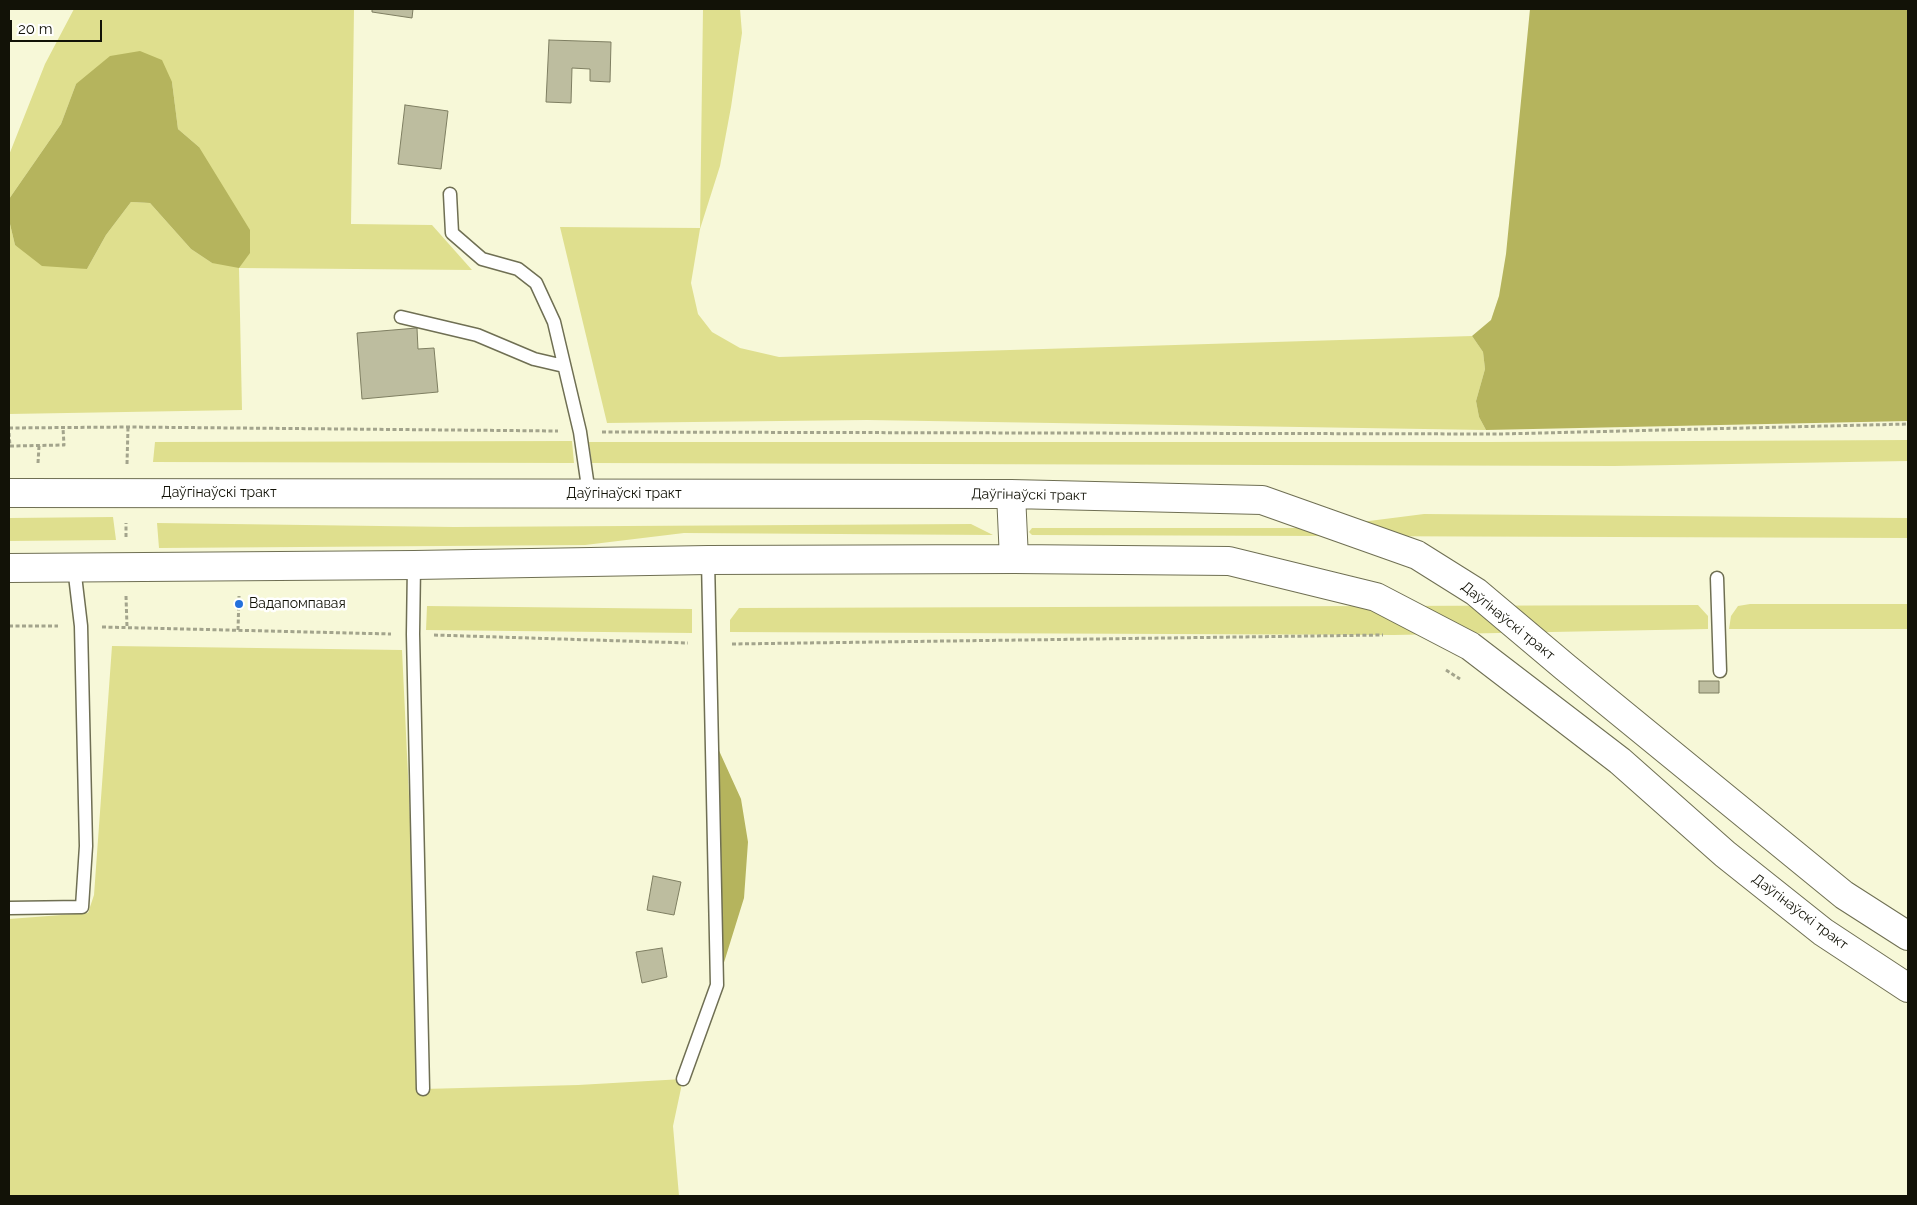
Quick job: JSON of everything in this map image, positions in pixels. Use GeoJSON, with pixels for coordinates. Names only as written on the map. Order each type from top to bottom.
{"type":"FeatureCollection","features":[{"type":"Feature","properties":{"kind":"main road","name":"Даўгінаўскі тракт"},"geometry":{"type":"LineString","coordinates":[[9,493],[1010,494],[1262,500],[1417,554],[1476,592],[1844,895],[1908,936]]}},
{"type":"Feature","properties":{"kind":"main road"},"geometry":{"type":"LineString","coordinates":[[1010,494],[1014,559]]}},
{"type":"Feature","properties":{"kind":"main road","name":"Даўгінаўскі тракт"},"geometry":{"type":"LineString","coordinates":[[9,568],[240,568],[708,560],[1014,559],[1229,561],[1376,597],[1470,646],[1620,761],[1725,854],[1823,932],[1908,988]]}},
{"type":"Feature","properties":{"kind":"lane"},"geometry":{"type":"LineString","coordinates":[[450,194],[452,233],[482,259],[518,269],[536,283],[554,322],[580,432],[589,494]]}},
{"type":"Feature","properties":{"kind":"lane"},"geometry":{"type":"LineString","coordinates":[[401,317],[477,335],[534,359],[564,366]]}},
{"type":"Feature","properties":{"kind":"lane"},"geometry":{"type":"LineString","coordinates":[[683,1079],[717,985],[708,560]]}},
{"type":"Feature","properties":{"kind":"lane"},"geometry":{"type":"LineString","coordinates":[[414,566],[413,634],[423,1089]]}},
{"type":"Feature","properties":{"kind":"lane"},"geometry":{"type":"LineString","coordinates":[[9,908],[82,907],[86,846],[81,626],[74,567]]}},
{"type":"Feature","properties":{"kind":"lane"},"geometry":{"type":"LineString","coordinates":[[1716,578],[1720,671]]}},
{"type":"Feature","properties":{"kind":"path"},"geometry":{"type":"LineString","coordinates":[[9,428],[580,432],[1500,434],[1908,424]]}},
{"type":"Feature","properties":{"kind":"path"},"geometry":{"type":"LineString","coordinates":[[9,433],[10,446],[64,445],[63,428]]}},
{"type":"Feature","properties":{"kind":"path"},"geometry":{"type":"LineString","coordinates":[[128,428],[125,567],[128,627]]}},
{"type":"Feature","properties":{"kind":"path"},"geometry":{"type":"LineString","coordinates":[[238,630],[240,568]]}},
{"type":"Feature","properties":{"kind":"path"},"geometry":{"type":"LineString","coordinates":[[9,626],[413,634],[710,644],[1384,635]]}},
{"type":"Feature","properties":{"kind":"path"},"geometry":{"type":"LineString","coordinates":[[1444,668],[1460,679]]}},
{"type":"Feature","properties":{"kind":"shaded area"},"geometry":{"type":"Polygon","coordinates":[[[74,9],[354,9],[351,224],[432,225],[472,270],[239,268],[242,410],[9,414],[9,220],[15,245],[87,269],[106,235],[131,202],[150,203],[191,249],[212,263],[199,147],[178,129],[172,82],[76,84],[61,124],[9,199],[9,155],[45,64],[74,9]]]}},
{"type":"Feature","properties":{"kind":"shaded area"},"geometry":{"type":"Polygon","coordinates":[[[703,9],[740,9],[742,33],[720,166],[700,229],[691,283],[698,314],[712,332],[740,348],[779,357],[1472,336],[1483,352],[1485,369],[1476,401],[1479,417],[1486,430],[867,420],[607,423],[560,227],[700,228],[703,9]]]}},
{"type":"Feature","properties":{"kind":"shaded area"},"geometry":{"type":"Polygon","coordinates":[[[1530,9],[1908,9],[1908,421],[1486,430],[1479,417],[1476,401],[1485,369],[1483,352],[1472,336],[1491,320],[1499,296],[1506,254],[1530,9]]]}},
{"type":"Feature","properties":{"kind":"shaded area"},"geometry":{"type":"Polygon","coordinates":[[[140,51],[162,60],[172,82],[178,129],[199,147],[250,230],[250,253],[239,268],[212,263],[191,249],[150,203],[131,202],[106,235],[87,269],[42,266],[15,245],[9,220],[9,199],[61,124],[76,84],[110,56],[140,51]]]}},
{"type":"Feature","properties":{"kind":"shaded area"},"geometry":{"type":"Polygon","coordinates":[[[1908,440],[1908,461],[1614,466],[592,463],[589,442],[1489,442],[1908,440]]]}},
{"type":"Feature","properties":{"kind":"shaded area"},"geometry":{"type":"Polygon","coordinates":[[[572,441],[574,463],[153,462],[155,442],[572,441]]]}},
{"type":"Feature","properties":{"kind":"shaded area"},"geometry":{"type":"Polygon","coordinates":[[[1424,514],[1908,518],[1908,538],[1032,535],[1029,532],[1032,528],[1314,528],[1424,514]]]}},
{"type":"Feature","properties":{"kind":"shaded area"},"geometry":{"type":"Polygon","coordinates":[[[113,517],[116,540],[9,541],[9,518],[113,517]]]}},
{"type":"Feature","properties":{"kind":"shaded area"},"geometry":{"type":"Polygon","coordinates":[[[157,523],[454,527],[971,524],[993,535],[684,533],[585,545],[159,548],[157,523]]]}},
{"type":"Feature","properties":{"kind":"shaded area"},"geometry":{"type":"Polygon","coordinates":[[[1750,604],[1908,604],[1908,629],[1729,629],[1731,616],[1738,606],[1750,604]]]}},
{"type":"Feature","properties":{"kind":"shaded area"},"geometry":{"type":"Polygon","coordinates":[[[1698,605],[1708,616],[1708,629],[1394,635],[730,632],[730,620],[739,608],[1698,605]]]}},
{"type":"Feature","properties":{"kind":"shaded area"},"geometry":{"type":"Polygon","coordinates":[[[427,606],[692,609],[692,633],[426,630],[427,606]]]}},
{"type":"Feature","properties":{"kind":"shaded area"},"geometry":{"type":"Polygon","coordinates":[[[112,646],[402,650],[423,1089],[578,1085],[683,1079],[673,1126],[679,1196],[9,1196],[9,919],[88,913],[94,895],[112,646]]]}},
{"type":"Feature","properties":{"kind":"shaded area"},"geometry":{"type":"Polygon","coordinates":[[[711,733],[741,799],[748,842],[744,898],[717,985],[711,733]]]}},
{"type":"Feature","properties":{"kind":"building"},"geometry":{"type":"Polygon","coordinates":[[[372,9],[413,9],[412,18],[372,12],[372,9]]]}},
{"type":"Feature","properties":{"kind":"building"},"geometry":{"type":"Polygon","coordinates":[[[549,40],[611,42],[610,82],[590,81],[590,69],[572,68],[571,103],[546,102],[549,40]]]}},
{"type":"Feature","properties":{"kind":"building"},"geometry":{"type":"Polygon","coordinates":[[[405,105],[448,111],[441,169],[398,164],[405,105]]]}},
{"type":"Feature","properties":{"kind":"building"},"geometry":{"type":"Polygon","coordinates":[[[417,328],[418,349],[434,348],[438,392],[362,399],[357,333],[417,328]]]}},
{"type":"Feature","properties":{"kind":"building"},"geometry":{"type":"Polygon","coordinates":[[[1699,681],[1719,681],[1719,693],[1699,693],[1699,681]]]}},
{"type":"Feature","properties":{"kind":"building"},"geometry":{"type":"Polygon","coordinates":[[[653,876],[681,882],[674,915],[647,910],[653,876]]]}},
{"type":"Feature","properties":{"kind":"building"},"geometry":{"type":"Polygon","coordinates":[[[662,948],[667,977],[642,983],[636,952],[662,948]]]}},
{"type":"Feature","properties":{"kind":"place","name":"Вадапомпавая"},"geometry":{"type":"Point","coordinates":[239,604]}}]}
